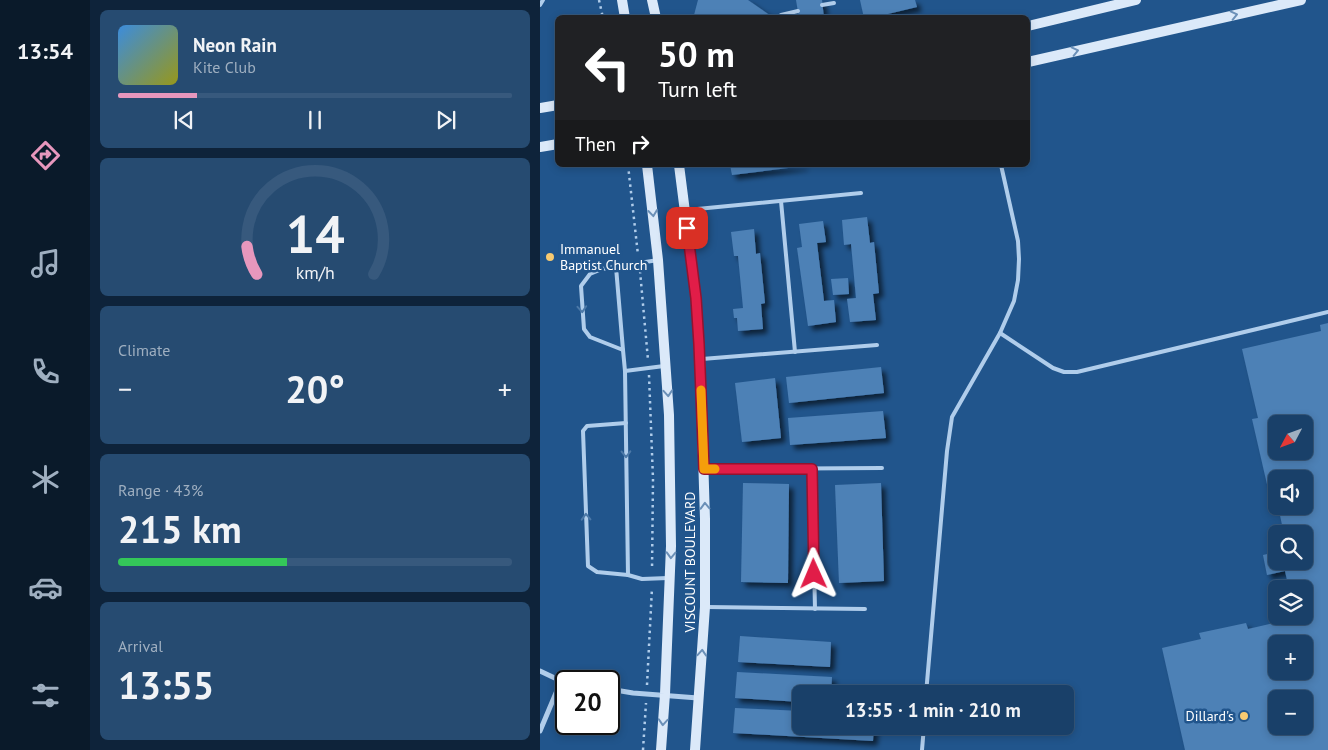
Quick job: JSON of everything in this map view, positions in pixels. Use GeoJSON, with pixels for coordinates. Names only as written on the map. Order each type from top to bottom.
{"type":"FeatureCollection","features":[{"type":"Feature","properties":{"kind":"main road"},"geometry":{"type":"LineString","coordinates":[[622,0],[624,15]]}},
{"type":"Feature","properties":{"kind":"main road"},"geometry":{"type":"LineString","coordinates":[[652,0],[655,15]]}},
{"type":"Feature","properties":{"kind":"main road"},"geometry":{"type":"LineString","coordinates":[[1030,26],[1136,0]]}},
{"type":"Feature","properties":{"kind":"main road"},"geometry":{"type":"LineString","coordinates":[[1030,62],[1301,0]]}},
{"type":"Feature","properties":{"kind":"main road"},"geometry":{"type":"LineString","coordinates":[[540,108],[555,106]]}},
{"type":"Feature","properties":{"kind":"main road"},"geometry":{"type":"LineString","coordinates":[[540,147],[555,144]]}},
{"type":"Feature","properties":{"kind":"main road","name":"VISCOUNT BOULEVARD"},"geometry":{"type":"LineString","coordinates":[[647,167],[658,260],[670,433],[671,546],[661,750]]}},
{"type":"Feature","properties":{"kind":"main road","name":"VISCOUNT BOULEVARD"},"geometry":{"type":"LineString","coordinates":[[679,167],[696,298],[704,469],[705,607],[695,750]]}},
{"type":"Feature","properties":{"kind":"street"},"geometry":{"type":"LineString","coordinates":[[540,671],[555,678]]}},
{"type":"Feature","properties":{"kind":"street"},"geometry":{"type":"LineString","coordinates":[[620,690],[699,698]]}},
{"type":"Feature","properties":{"kind":"street"},"geometry":{"type":"LineString","coordinates":[[540,731],[555,699]]}},
{"type":"Feature","properties":{"kind":"lane"},"geometry":{"type":"LineString","coordinates":[[540,5],[543,0]]}},
{"type":"Feature","properties":{"kind":"lane"},"geometry":{"type":"LineString","coordinates":[[822,5],[834,3]]}},
{"type":"Feature","properties":{"kind":"lane"},"geometry":{"type":"LineString","coordinates":[[784,15],[798,11]]}},
{"type":"Feature","properties":{"kind":"lane"},"geometry":{"type":"LineString","coordinates":[[927,685],[947,451],[952,417],[1000,333],[1014,301],[1018,280],[1018,242],[1001,167]]}},
{"type":"Feature","properties":{"kind":"lane"},"geometry":{"type":"LineString","coordinates":[[685,210],[861,193]]}},
{"type":"Feature","properties":{"kind":"lane"},"geometry":{"type":"LineString","coordinates":[[781,201],[795,352]]}},
{"type":"Feature","properties":{"kind":"lane"},"geometry":{"type":"LineString","coordinates":[[623,350],[590,337],[584,330],[580,286],[590,274],[602,269],[658,260]]}},
{"type":"Feature","properties":{"kind":"lane"},"geometry":{"type":"LineString","coordinates":[[616,267],[625,370],[628,576]]}},
{"type":"Feature","properties":{"kind":"lane"},"geometry":{"type":"LineString","coordinates":[[1000,333],[1053,368],[1064,372],[1077,372],[1328,312]]}},
{"type":"Feature","properties":{"kind":"lane"},"geometry":{"type":"LineString","coordinates":[[700,359],[877,346]]}},
{"type":"Feature","properties":{"kind":"lane"},"geometry":{"type":"LineString","coordinates":[[625,370],[666,366]]}},
{"type":"Feature","properties":{"kind":"lane"},"geometry":{"type":"LineString","coordinates":[[626,423],[587,426],[583,431],[588,566],[597,572],[642,579],[670,578]]}},
{"type":"Feature","properties":{"kind":"lane"},"geometry":{"type":"LineString","coordinates":[[704,469],[882,468]]}},
{"type":"Feature","properties":{"kind":"lane"},"geometry":{"type":"LineString","coordinates":[[812,469],[815,609]]}},
{"type":"Feature","properties":{"kind":"lane"},"geometry":{"type":"LineString","coordinates":[[705,607],[865,609]]}},
{"type":"Feature","properties":{"kind":"lane"},"geometry":{"type":"LineString","coordinates":[[922,750],[923,735]]}},
{"type":"Feature","properties":{"kind":"path"},"geometry":{"type":"LineString","coordinates":[[599,0],[602,15]]}},
{"type":"Feature","properties":{"kind":"path"},"geometry":{"type":"LineString","coordinates":[[628,167],[649,368],[653,479],[652,578],[643,750]]}},
{"type":"Feature","properties":{"kind":"building"},"geometry":{"type":"Polygon","coordinates":[[[698,0],[748,0],[770,15],[694,15],[698,0]]]}},
{"type":"Feature","properties":{"kind":"building"},"geometry":{"type":"Polygon","coordinates":[[[796,0],[822,0],[824,15],[798,15],[796,0]]]}},
{"type":"Feature","properties":{"kind":"building"},"geometry":{"type":"Polygon","coordinates":[[[860,0],[915,0],[917,7],[884,15],[863,15],[860,0]]]}},
{"type":"Feature","properties":{"kind":"building"},"geometry":{"type":"Polygon","coordinates":[[[730,167],[796,167],[732,175],[730,167]]]}},
{"type":"Feature","properties":{"kind":"building"},"geometry":{"type":"Polygon","coordinates":[[[867,217],[870,243],[874,242],[879,293],[873,294],[876,320],[850,322],[847,299],[856,298],[851,244],[844,245],[842,220],[867,217]]]}},
{"type":"Feature","properties":{"kind":"building"},"geometry":{"type":"Polygon","coordinates":[[[823,221],[826,242],[817,243],[824,301],[834,300],[836,322],[808,326],[797,248],[802,247],[799,224],[823,221]]]}},
{"type":"Feature","properties":{"kind":"building"},"geometry":{"type":"Polygon","coordinates":[[[754,229],[756,254],[760,253],[765,303],[761,304],[763,329],[738,331],[737,318],[734,318],[733,309],[743,308],[738,256],[734,256],[731,232],[754,229]]]}},
{"type":"Feature","properties":{"kind":"building"},"geometry":{"type":"Polygon","coordinates":[[[848,278],[849,294],[833,295],[831,279],[848,278]]]}},
{"type":"Feature","properties":{"kind":"building"},"geometry":{"type":"Polygon","coordinates":[[[1328,323],[1328,750],[1185,750],[1162,648],[1201,639],[1199,633],[1246,623],[1248,629],[1268,624],[1313,625],[1313,580],[1287,580],[1285,571],[1267,575],[1263,555],[1268,554],[1268,570],[1313,570],[1313,525],[1282,525],[1280,515],[1313,515],[1313,470],[1268,470],[1268,489],[1252,419],[1258,418],[1242,349],[1321,331],[1320,325],[1328,323]]]}},
{"type":"Feature","properties":{"kind":"building"},"geometry":{"type":"Polygon","coordinates":[[[881,367],[884,393],[789,403],[786,377],[881,367]]]}},
{"type":"Feature","properties":{"kind":"building"},"geometry":{"type":"Polygon","coordinates":[[[775,378],[781,438],[742,442],[735,383],[775,378]]]}},
{"type":"Feature","properties":{"kind":"building"},"geometry":{"type":"Polygon","coordinates":[[[883,411],[886,438],[790,445],[788,418],[883,411]]]}},
{"type":"Feature","properties":{"kind":"building"},"geometry":{"type":"Polygon","coordinates":[[[743,483],[789,484],[788,583],[741,582],[743,483]]]}},
{"type":"Feature","properties":{"kind":"building"},"geometry":{"type":"Polygon","coordinates":[[[881,483],[884,581],[839,583],[835,485],[881,483]]]}},
{"type":"Feature","properties":{"kind":"building"},"geometry":{"type":"Polygon","coordinates":[[[740,636],[831,642],[830,667],[738,662],[740,636]]]}},
{"type":"Feature","properties":{"kind":"building"},"geometry":{"type":"Polygon","coordinates":[[[737,672],[832,677],[832,685],[792,685],[792,701],[735,698],[737,672]]]}},
{"type":"Feature","properties":{"kind":"building"},"geometry":{"type":"Polygon","coordinates":[[[735,708],[792,711],[792,735],[873,735],[873,741],[733,733],[735,708]]]}},
{"type":"Feature","properties":{"kind":"slow traffic"},"geometry":{"type":"LineString","coordinates":[[701,390],[704,469],[715,469]]}},
{"type":"Feature","properties":{"kind":"place","name":"Immanuel Baptist Church"},"geometry":{"type":"Point","coordinates":[550,257]}},
{"type":"Feature","properties":{"kind":"place","name":"Dillard's"},"geometry":{"type":"Point","coordinates":[1244,716]}},
{"type":"Feature","properties":{"kind":"route"},"geometry":{"type":"LineString","coordinates":[[687,228],[696,298],[704,469],[812,469],[814,574]]}}]}
